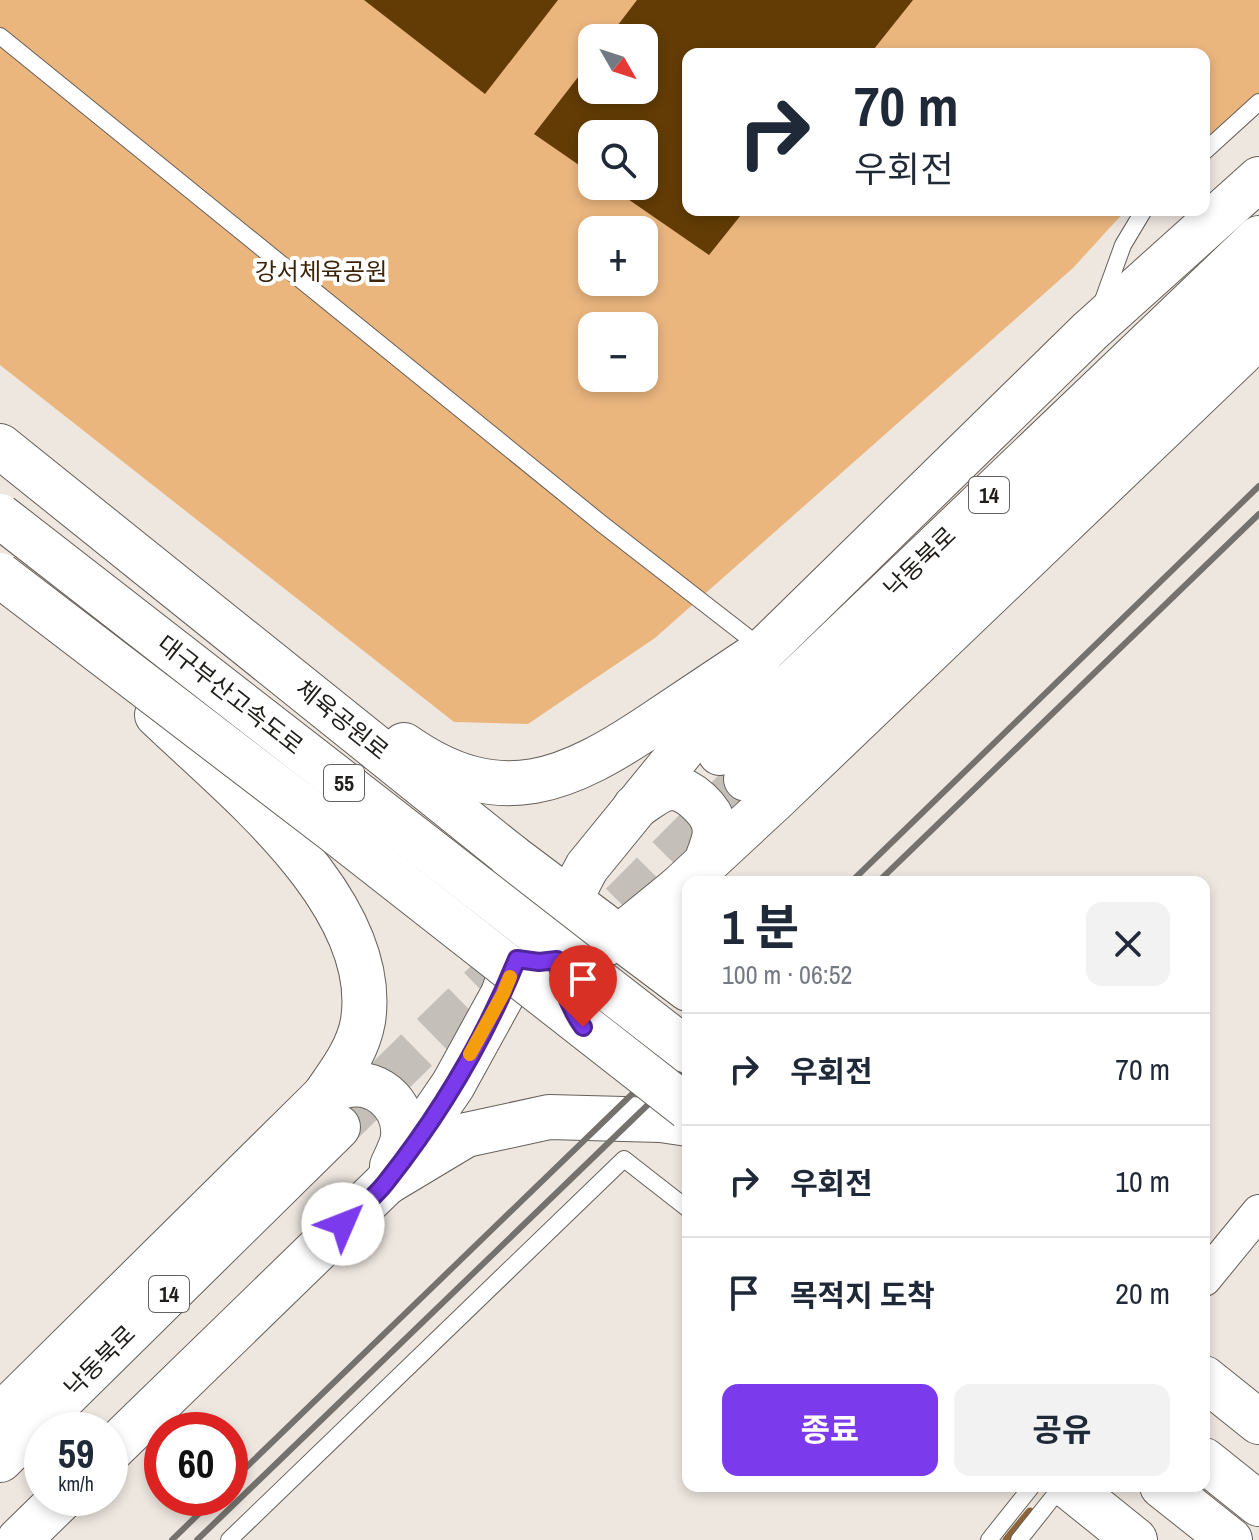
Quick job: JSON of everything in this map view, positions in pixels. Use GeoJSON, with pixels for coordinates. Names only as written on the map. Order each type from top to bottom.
{"type":"FeatureCollection","features":[{"type":"Feature","properties":{"kind":"main road"},"geometry":{"type":"LineString","coordinates":[[154,569],[222,607],[417,754],[462,776],[497,784],[539,781],[568,773],[589,764],[764,650],[1090,331],[1259,179]]}},
{"type":"Feature","properties":{"kind":"main road","name":"낙동북로"},"geometry":{"type":"LineString","coordinates":[[737,763],[1259,238]]}},
{"type":"Feature","properties":{"kind":"main road","name":"낙동북로"},"geometry":{"type":"LineString","coordinates":[[737,763],[1259,290]]}},
{"type":"Feature","properties":{"kind":"main road"},"geometry":{"type":"LineString","coordinates":[[635,807],[737,763],[1259,336]]}},
{"type":"Feature","properties":{"kind":"main road","name":"체육공원로"},"geometry":{"type":"LineString","coordinates":[[0,446],[511,856],[682,984]]}},
{"type":"Feature","properties":{"kind":"main road","name":"대구부산고속도로"},"geometry":{"type":"LineString","coordinates":[[0,516],[682,1046]]}},
{"type":"Feature","properties":{"kind":"main road","name":"대구부산고속도로"},"geometry":{"type":"LineString","coordinates":[[0,575],[332,829],[682,1103]]}},
{"type":"Feature","properties":{"kind":"main road"},"geometry":{"type":"LineString","coordinates":[[0,600],[455,937],[528,966],[561,984],[572,1013],[608,1056],[682,1118]]}},
{"type":"Feature","properties":{"kind":"main road"},"geometry":{"type":"LineString","coordinates":[[692,875],[737,763],[764,650]]}},
{"type":"Feature","properties":{"kind":"main road"},"geometry":{"type":"LineString","coordinates":[[157,715],[268,822],[315,874],[335,906],[358,955],[363,1020],[331,1112]]}},
{"type":"Feature","properties":{"kind":"main road"},"geometry":{"type":"LineString","coordinates":[[128,1432],[378,1170],[453,1085],[528,966],[558,942],[569,900],[587,867],[635,807],[659,791],[674,788],[689,793],[714,824],[713,845],[692,875]]}},
{"type":"Feature","properties":{"kind":"main road"},"geometry":{"type":"LineString","coordinates":[[511,856],[527,895],[524,934],[528,966]]}},
{"type":"Feature","properties":{"kind":"main road"},"geometry":{"type":"LineString","coordinates":[[528,966],[588,953],[619,937],[682,883]]}},
{"type":"Feature","properties":{"kind":"main road"},"geometry":{"type":"LineString","coordinates":[[682,892],[668,917],[669,939],[676,965],[682,970]]}},
{"type":"Feature","properties":{"kind":"main road"},"geometry":{"type":"LineString","coordinates":[[0,1416],[331,1112],[343,1086],[363,1086],[391,1097],[401,1113],[403,1138],[378,1170]]}},
{"type":"Feature","properties":{"kind":"main road","name":"낙동북로"},"geometry":{"type":"LineString","coordinates":[[0,1460],[331,1112]]}},
{"type":"Feature","properties":{"kind":"main road"},"geometry":{"type":"LineString","coordinates":[[378,1170],[466,1135],[549,1117],[682,1123]]}},
{"type":"Feature","properties":{"kind":"main road","name":"낙동북로"},"geometry":{"type":"LineString","coordinates":[[112,1412],[378,1170]]}},
{"type":"Feature","properties":{"kind":"main road"},"geometry":{"type":"LineString","coordinates":[[1210,1383],[1259,1422]]}},
{"type":"Feature","properties":{"kind":"main road"},"geometry":{"type":"LineString","coordinates":[[1210,1400],[1259,1438]]}},
{"type":"Feature","properties":{"kind":"main road"},"geometry":{"type":"LineString","coordinates":[[1210,1465],[1259,1504]]}},
{"type":"Feature","properties":{"kind":"main road"},"geometry":{"type":"LineString","coordinates":[[1059,1492],[1135,1540]]}},
{"type":"Feature","properties":{"kind":"main road"},"geometry":{"type":"LineString","coordinates":[[1156,1492],[1216,1540]]}},
{"type":"Feature","properties":{"kind":"main road"},"geometry":{"type":"LineString","coordinates":[[1170,1492],[1230,1540]]}},
{"type":"Feature","properties":{"kind":"main road"},"geometry":{"type":"LineString","coordinates":[[0,1521],[24,1497]]}},
{"type":"Feature","properties":{"kind":"main road"},"geometry":{"type":"LineString","coordinates":[[19,1540],[44,1516]]}},
{"type":"Feature","properties":{"kind":"street"},"geometry":{"type":"LineString","coordinates":[[1210,1272],[1259,1212]]}},
{"type":"Feature","properties":{"kind":"lane"},"geometry":{"type":"LineString","coordinates":[[0,36],[602,524],[764,650]]}},
{"type":"Feature","properties":{"kind":"lane"},"geometry":{"type":"LineString","coordinates":[[1210,147],[1259,102]]}},
{"type":"Feature","properties":{"kind":"lane"},"geometry":{"type":"LineString","coordinates":[[1090,331],[1123,245],[1140,216]]}},
{"type":"Feature","properties":{"kind":"lane"},"geometry":{"type":"LineString","coordinates":[[229,1540],[624,1159],[682,1204]]}},
{"type":"Feature","properties":{"kind":"lane"},"geometry":{"type":"LineString","coordinates":[[989,1540],[1027,1492]]}},
{"type":"Feature","properties":{"kind":"lane"},"geometry":{"type":"LineString","coordinates":[[1019,1540],[1052,1492]]}},
{"type":"Feature","properties":{"kind":"lane"},"geometry":{"type":"LineString","coordinates":[[1057,1492],[1110,1540]]}},
{"type":"Feature","properties":{"kind":"green space","name":"강서체육공원"},"geometry":{"type":"Polygon","coordinates":[[[0,0],[1259,0],[1259,93],[1210,136],[1210,48],[682,48],[682,216],[1121,216],[1073,268],[655,638],[528,724],[454,722],[0,365],[0,0]]]}},
{"type":"Feature","properties":{"kind":"building"},"geometry":{"type":"Polygon","coordinates":[[[364,0],[558,0],[485,94],[364,0]]]}},
{"type":"Feature","properties":{"kind":"building"},"geometry":{"type":"Polygon","coordinates":[[[637,0],[913,0],[875,48],[682,48],[682,216],[740,216],[709,255],[658,220],[658,216],[652,216],[629,200],[658,200],[658,120],[578,120],[578,164],[534,134],[578,77],[578,104],[658,104],[658,24],[619,24],[637,0]]]}},
{"type":"Feature","properties":{"kind":"waterway"},"geometry":{"type":"LineString","coordinates":[[1007,1540],[1030,1512]]}},
{"type":"Feature","properties":{"kind":"tunnel"},"geometry":{"type":"LineString","coordinates":[[575,951],[746,779]]}},
{"type":"Feature","properties":{"kind":"tunnel"},"geometry":{"type":"LineString","coordinates":[[338,1127],[527,942]]}},
{"type":"Feature","properties":{"kind":"railway"},"geometry":{"type":"LineString","coordinates":[[857,876],[1259,486]]}},
{"type":"Feature","properties":{"kind":"railway"},"geometry":{"type":"LineString","coordinates":[[884,876],[1259,514]]}},
{"type":"Feature","properties":{"kind":"railway"},"geometry":{"type":"LineString","coordinates":[[248,1466],[682,1046]]}},
{"type":"Feature","properties":{"kind":"railway"},"geometry":{"type":"LineString","coordinates":[[197,1540],[682,1072]]}},
{"type":"Feature","properties":{"kind":"railway"},"geometry":{"type":"LineString","coordinates":[[172,1540],[197,1516]]}},
{"type":"Feature","properties":{"kind":"slow traffic"},"geometry":{"type":"LineString","coordinates":[[470,1054],[510,977]]}},
{"type":"Feature","properties":{"kind":"route"},"geometry":{"type":"LineString","coordinates":[[343,1224],[386,1183],[453,1085],[503,994],[517,959],[539,962],[557,960],[561,984],[572,1013],[583,1027]]}}]}
